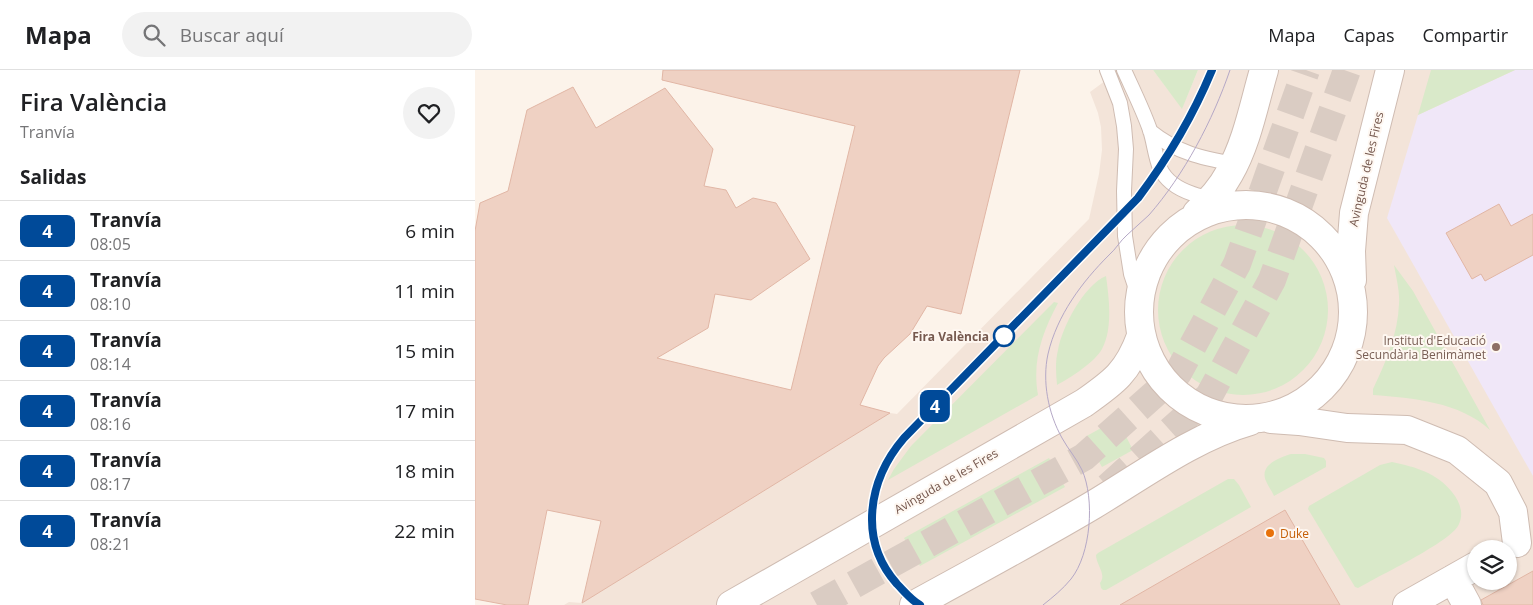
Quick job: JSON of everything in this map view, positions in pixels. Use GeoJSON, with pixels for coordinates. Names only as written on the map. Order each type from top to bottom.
{"type":"FeatureCollection","features":[{"type":"Feature","properties":{"kind":"street"},"geometry":{"type":"LineString","coordinates":[[1264,70],[1245,134],[1226,180],[1212,199],[1173,235],[1157,254],[1146,276],[1140,301],[1139,318],[1141,336],[1148,357],[1157,372],[1176,394],[1200,410],[1228,418],[1299,421],[1347,428],[1407,430],[1457,450],[1498,483],[1513,512],[1519,542]]}},
{"type":"Feature","properties":{"kind":"street","name":"Avinguda de les Fires"},"geometry":{"type":"LineString","coordinates":[[1352,300],[1351,250],[1354,213],[1390,70]]}},
{"type":"Feature","properties":{"kind":"street"},"geometry":{"type":"LineString","coordinates":[[914,605],[1090,506],[1209,436],[1233,426],[1263,419],[1306,401],[1328,382],[1344,357],[1352,329],[1352,300],[1345,270],[1330,245],[1309,224],[1280,210],[1249,204],[1220,206],[1191,219]]}},
{"type":"Feature","properties":{"kind":"street","name":"Avinguda de les Fires"},"geometry":{"type":"LineString","coordinates":[[731,605],[1084,403],[1112,384],[1135,353],[1141,336]]}},
{"type":"Feature","properties":{"kind":"street"},"geometry":{"type":"LineString","coordinates":[[1407,605],[1465,572],[1467,605]]}},
{"type":"Feature","properties":{"kind":"lane"},"geometry":{"type":"LineString","coordinates":[[1107,70],[1120,103],[1124,126],[1126,149],[1124,191],[1125,236],[1131,274],[1140,301]]}},
{"type":"Feature","properties":{"kind":"lane"},"geometry":{"type":"LineString","coordinates":[[1125,70],[1150,131],[1160,169],[1166,176],[1181,188],[1194,194],[1212,199],[1249,204]]}},
{"type":"Feature","properties":{"kind":"lane"},"geometry":{"type":"LineString","coordinates":[[1150,131],[1162,141],[1191,155],[1234,164]]}},
{"type":"Feature","properties":{"kind":"shaded area"},"geometry":{"type":"Polygon","coordinates":[[[1120,70],[1153,70],[1182,108],[1198,70],[1533,70],[1533,605],[564,605],[569,602],[582,603],[890,413],[897,414],[1089,219],[1102,150],[1098,113],[1090,92],[1120,70]]]}},
{"type":"Feature","properties":{"kind":"shaded area","name":"Institut d'Educació Secundària Benimàmet"},"geometry":{"type":"Polygon","coordinates":[[[1515,70],[1533,70],[1533,476],[1387,218],[1418,115],[1515,70]]]}},
{"type":"Feature","properties":{"kind":"green space"},"geometry":{"type":"Polygon","coordinates":[[[1153,70],[1198,70],[1182,109],[1153,70]]]}},
{"type":"Feature","properties":{"kind":"green space"},"geometry":{"type":"Polygon","coordinates":[[[1431,70],[1515,70],[1418,115],[1431,70]]]}},
{"type":"Feature","properties":{"kind":"green space"},"geometry":{"type":"Polygon","coordinates":[[[1251,225],[1276,231],[1297,244],[1309,256],[1325,285],[1328,310],[1327,327],[1322,343],[1309,364],[1297,376],[1268,392],[1235,395],[1210,389],[1189,376],[1177,364],[1161,335],[1158,302],[1164,277],[1177,256],[1189,244],[1218,228],[1251,225]]]}},
{"type":"Feature","properties":{"kind":"green space"},"geometry":{"type":"Polygon","coordinates":[[[1394,265],[1413,291],[1490,430],[1465,413],[1450,407],[1420,400],[1373,395],[1373,389],[1391,347],[1398,315],[1399,294],[1394,265]]]}},
{"type":"Feature","properties":{"kind":"green space"},"geometry":{"type":"Polygon","coordinates":[[[1106,276],[1109,322],[1108,332],[1102,349],[1088,364],[1057,385],[1056,359],[1064,330],[1082,297],[1098,281],[1106,276]]]}},
{"type":"Feature","properties":{"kind":"green space"},"geometry":{"type":"Polygon","coordinates":[[[1054,302],[1058,303],[1047,325],[1037,359],[1036,383],[1038,395],[888,480],[911,446],[1054,302]]]}},
{"type":"Feature","properties":{"kind":"green space"},"geometry":{"type":"Polygon","coordinates":[[[1117,419],[1133,450],[1102,467],[1085,437],[1117,419]]]}},
{"type":"Feature","properties":{"kind":"green space"},"geometry":{"type":"Polygon","coordinates":[[[1291,454],[1305,454],[1324,458],[1326,467],[1274,496],[1266,481],[1265,471],[1271,463],[1291,454]]]}},
{"type":"Feature","properties":{"kind":"green space"},"geometry":{"type":"Polygon","coordinates":[[[1049,458],[1065,487],[920,566],[904,538],[1049,458]]]}},
{"type":"Feature","properties":{"kind":"green space"},"geometry":{"type":"Polygon","coordinates":[[[1392,462],[1433,475],[1446,485],[1457,500],[1460,508],[1459,524],[1454,531],[1433,547],[1358,588],[1355,587],[1308,509],[1309,506],[1380,465],[1392,462]]]}},
{"type":"Feature","properties":{"kind":"green space"},"geometry":{"type":"Polygon","coordinates":[[[1228,479],[1234,479],[1239,485],[1251,507],[1106,590],[1101,588],[1102,573],[1096,559],[1098,553],[1228,479]]]}},
{"type":"Feature","properties":{"kind":"building"},"geometry":{"type":"Polygon","coordinates":[[[663,70],[1020,70],[961,314],[927,306],[910,334],[878,366],[860,405],[890,413],[582,603],[601,521],[547,510],[528,605],[507,605],[475,599],[475,231],[480,203],[508,191],[527,110],[573,87],[596,128],[665,88],[713,149],[704,186],[726,190],[736,208],[753,198],[776,203],[810,259],[751,300],[715,294],[708,328],[657,358],[791,390],[855,126],[662,80],[663,70]]]}},
{"type":"Feature","properties":{"kind":"building"},"geometry":{"type":"Polygon","coordinates":[[[1499,204],[1511,226],[1533,214],[1533,255],[1485,281],[1481,274],[1472,279],[1446,233],[1499,204]]]}},
{"type":"Feature","properties":{"kind":"building"},"geometry":{"type":"Polygon","coordinates":[[[1285,510],[1340,605],[1120,605],[1285,510]]]}},
{"type":"Feature","properties":{"kind":"building"},"geometry":{"type":"Polygon","coordinates":[[[1533,571],[1533,605],[1483,605],[1481,600],[1499,590],[1517,590],[1517,580],[1533,571]]]}},
{"type":"Feature","properties":{"kind":"tunnel"},"geometry":{"type":"LineString","coordinates":[[817,605],[1084,457],[1178,373],[1237,264],[1306,70]]}},
{"type":"Feature","properties":{"kind":"tunnel"},"geometry":{"type":"LineString","coordinates":[[1108,487],[1209,396],[1272,280],[1347,70]]}},
{"type":"Feature","properties":{"kind":"tram line"},"geometry":{"type":"LineString","coordinates":[[920,605],[897,584],[885,567],[877,548],[872,510],[882,472],[904,437],[1138,198],[1160,168],[1179,136],[1197,104],[1212,70]]}},
{"type":"Feature","properties":{"kind":"tram line","name":"4"},"geometry":{"type":"LineString","coordinates":[[920,605],[891,577],[883,563],[874,539],[872,524],[874,494],[879,476],[892,451],[1138,198],[1160,169],[1173,147],[1191,115],[1212,70]]}},
{"type":"Feature","properties":{"kind":"tram line"},"geometry":{"type":"LineString","coordinates":[[1043,605],[1065,586],[1078,568],[1087,541],[1090,511],[1089,496],[1082,470],[1057,428],[1047,397],[1046,364],[1052,340],[1064,313],[1089,276],[1125,237],[1149,215],[1186,165],[1215,108],[1230,70]]}},
{"type":"Feature","properties":{"kind":"place","name":"Fira València"},"geometry":{"type":"Point","coordinates":[1004,336]}},
{"type":"Feature","properties":{"kind":"place","name":"Institut d'Educació Secundària Benimàmet"},"geometry":{"type":"Point","coordinates":[1496,347]}},
{"type":"Feature","properties":{"kind":"place","name":"Duke"},"geometry":{"type":"Point","coordinates":[1270,533]}}]}
